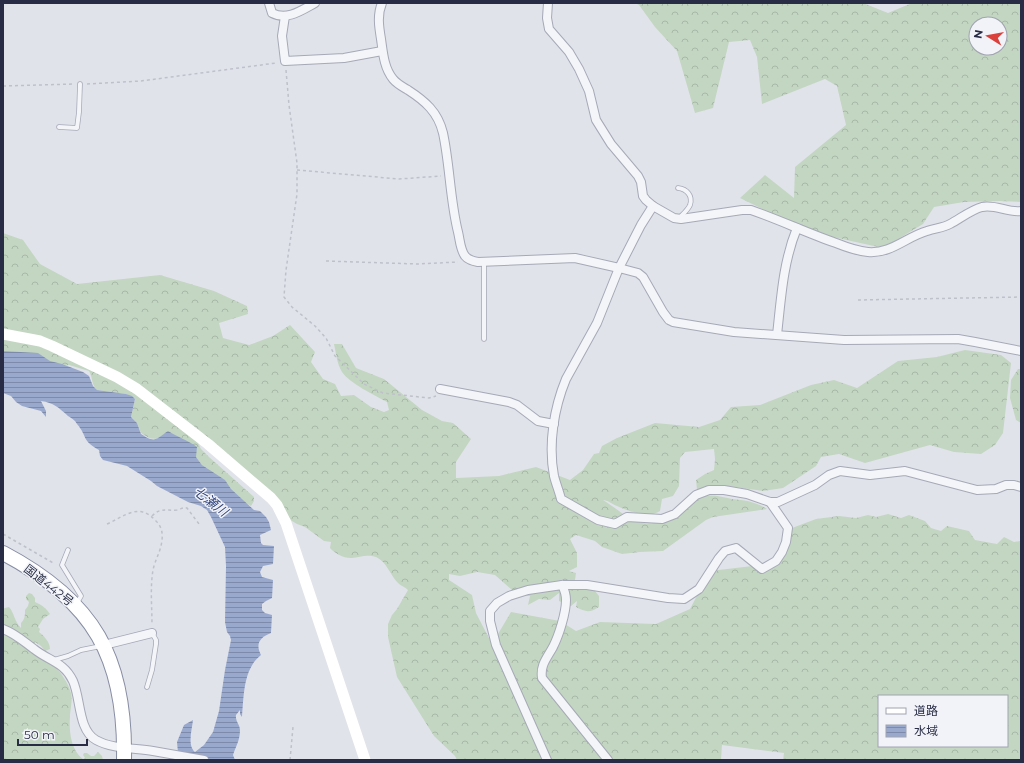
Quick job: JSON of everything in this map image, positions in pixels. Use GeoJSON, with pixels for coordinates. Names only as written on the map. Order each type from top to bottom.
{"type":"FeatureCollection","features":[{"type":"Feature","properties":{"kind":"highway","name":"国道442号"},"geometry":{"type":"LineString","coordinates":[[3,553],[28,567],[61,591],[93,627],[104,645],[115,676],[121,703],[124,754]]}},
{"type":"Feature","properties":{"kind":"street"},"geometry":{"type":"LineString","coordinates":[[269,3],[272,13],[285,16],[296,14],[315,3]]}},
{"type":"Feature","properties":{"kind":"street"},"geometry":{"type":"LineString","coordinates":[[382,3],[379,22],[382,51],[386,66],[393,79],[427,103],[437,116],[443,133],[455,221],[462,248],[467,258],[475,261],[575,258],[638,273],[643,276],[666,317],[673,322],[734,332],[844,340],[958,340],[1021,351]]}},
{"type":"Feature","properties":{"kind":"street"},"geometry":{"type":"LineString","coordinates":[[548,3],[547,18],[549,29],[569,52],[579,69],[589,91],[596,120],[611,144],[638,176],[641,182],[644,198],[653,206],[670,216],[678,219],[751,210],[848,247],[867,252],[880,252],[893,248],[927,231],[942,228],[980,208],[996,206],[1013,211],[1021,211]]}},
{"type":"Feature","properties":{"kind":"street"},"geometry":{"type":"LineString","coordinates":[[285,16],[282,36],[285,61],[344,58],[382,51]]}},
{"type":"Feature","properties":{"kind":"street"},"geometry":{"type":"LineString","coordinates":[[653,206],[641,225],[619,268],[597,323],[562,388],[554,424],[552,463],[554,477],[561,499],[598,520],[615,524],[627,517],[662,519],[675,514],[696,495],[709,490],[724,490],[770,502],[778,502],[815,485],[829,475],[840,471],[870,475],[904,471],[977,490],[996,489],[1006,485],[1021,487]]}},
{"type":"Feature","properties":{"kind":"street"},"geometry":{"type":"LineString","coordinates":[[777,335],[784,272],[797,228]]}},
{"type":"Feature","properties":{"kind":"street"},"geometry":{"type":"LineString","coordinates":[[3,334],[40,341],[117,377],[137,389],[208,444],[277,505],[286,523],[365,760]]}},
{"type":"Feature","properties":{"kind":"street"},"geometry":{"type":"LineString","coordinates":[[440,390],[509,402],[517,405],[538,421],[554,424]]}},
{"type":"Feature","properties":{"kind":"street"},"geometry":{"type":"LineString","coordinates":[[548,760],[496,645],[490,621],[490,611],[497,603],[509,596],[528,590],[562,585],[587,585],[668,598],[684,599],[699,588],[718,558],[725,551],[736,548],[762,570],[776,561],[782,552],[786,542],[788,528],[770,502]]}},
{"type":"Feature","properties":{"kind":"street"},"geometry":{"type":"LineString","coordinates":[[562,585],[566,599],[561,627],[553,646],[543,662],[541,671],[542,678],[608,760]]}},
{"type":"Feature","properties":{"kind":"street"},"geometry":{"type":"LineString","coordinates":[[3,629],[15,634],[34,649],[61,665],[72,680],[78,693],[83,721],[88,734],[96,740],[124,754],[152,751],[204,760]]}},
{"type":"Feature","properties":{"kind":"street"},"geometry":{"type":"LineString","coordinates":[[104,645],[152,633]]}},
{"type":"Feature","properties":{"kind":"lane"},"geometry":{"type":"LineString","coordinates":[[59,127],[77,128],[80,112],[80,84]]}},
{"type":"Feature","properties":{"kind":"lane"},"geometry":{"type":"LineString","coordinates":[[678,188],[687,191],[690,203],[678,219]]}},
{"type":"Feature","properties":{"kind":"lane"},"geometry":{"type":"LineString","coordinates":[[484,261],[484,339]]}},
{"type":"Feature","properties":{"kind":"lane"},"geometry":{"type":"LineString","coordinates":[[68,550],[62,565],[81,596],[75,605]]}},
{"type":"Feature","properties":{"kind":"lane"},"geometry":{"type":"LineString","coordinates":[[147,687],[151,677],[156,644],[156,640],[152,633]]}},
{"type":"Feature","properties":{"kind":"lane"},"geometry":{"type":"LineString","coordinates":[[54,660],[81,650],[104,645]]}},
{"type":"Feature","properties":{"kind":"path"},"geometry":{"type":"LineString","coordinates":[[3,86],[141,81],[285,61],[297,170],[297,194],[284,297],[287,302],[315,326],[326,338],[335,356],[364,384],[383,393],[428,398],[438,395],[440,390]]}},
{"type":"Feature","properties":{"kind":"path"},"geometry":{"type":"LineString","coordinates":[[297,170],[399,179],[449,175]]}},
{"type":"Feature","properties":{"kind":"path"},"geometry":{"type":"LineString","coordinates":[[326,261],[417,264],[459,262],[467,258]]}},
{"type":"Feature","properties":{"kind":"path"},"geometry":{"type":"LineString","coordinates":[[858,300],[1021,297]]}},
{"type":"Feature","properties":{"kind":"path"},"geometry":{"type":"LineString","coordinates":[[152,516],[158,510],[177,510],[184,507],[187,508],[199,524]]}},
{"type":"Feature","properties":{"kind":"path"},"geometry":{"type":"LineString","coordinates":[[107,524],[132,512],[142,510],[152,516],[161,527],[163,533],[161,547],[152,575],[152,633]]}},
{"type":"Feature","properties":{"kind":"path"},"geometry":{"type":"LineString","coordinates":[[3,534],[58,566]]}},
{"type":"Feature","properties":{"kind":"path"},"geometry":{"type":"LineString","coordinates":[[290,760],[293,727]]}},
{"type":"Feature","properties":{"kind":"green space"},"geometry":{"type":"Polygon","coordinates":[[[635,3],[863,3],[888,13],[912,3],[1021,3],[1021,202],[964,202],[934,207],[923,224],[883,248],[810,232],[740,198],[765,175],[794,198],[795,167],[846,125],[837,86],[825,79],[762,104],[757,57],[750,40],[729,42],[713,108],[695,113],[677,51],[655,27],[639,5],[635,3]]]}},
{"type":"Feature","properties":{"kind":"green space"},"geometry":{"type":"Polygon","coordinates":[[[3,233],[23,240],[40,264],[77,284],[160,275],[214,291],[247,306],[248,314],[219,323],[223,338],[249,345],[273,336],[290,325],[315,352],[311,362],[323,379],[335,384],[341,396],[354,395],[371,407],[384,412],[389,410],[387,402],[356,385],[342,372],[334,344],[342,344],[356,368],[384,379],[422,410],[442,421],[453,423],[471,439],[456,462],[456,478],[499,476],[536,467],[570,480],[583,470],[594,454],[599,453],[602,446],[617,438],[655,423],[699,427],[720,420],[731,407],[760,405],[811,385],[834,380],[857,388],[898,361],[937,357],[965,350],[1001,355],[1011,363],[1003,433],[995,445],[981,454],[954,452],[930,445],[865,463],[839,454],[821,457],[816,466],[783,488],[763,491],[728,486],[709,487],[697,490],[696,480],[714,470],[714,449],[685,452],[680,458],[679,486],[673,496],[662,499],[660,511],[650,514],[638,513],[603,500],[632,519],[642,523],[655,523],[670,520],[688,505],[699,498],[707,496],[746,501],[755,503],[767,509],[713,517],[706,520],[663,551],[622,554],[602,547],[595,541],[576,535],[570,539],[577,553],[577,567],[569,571],[576,573],[575,580],[591,586],[599,596],[599,607],[590,611],[585,611],[576,607],[577,601],[571,606],[559,601],[559,593],[550,600],[539,599],[528,605],[530,596],[516,596],[511,589],[495,575],[477,572],[460,576],[449,574],[449,580],[472,595],[476,613],[492,644],[511,612],[560,621],[576,631],[600,622],[656,624],[690,609],[710,571],[761,565],[782,555],[792,528],[816,519],[839,516],[856,518],[868,515],[876,517],[888,514],[901,518],[909,515],[925,521],[931,528],[941,531],[947,526],[969,531],[975,540],[997,544],[1004,537],[1014,542],[1020,541],[1021,539],[1021,760],[783,760],[784,753],[722,745],[721,760],[457,760],[455,756],[434,736],[397,677],[388,637],[388,624],[408,590],[395,580],[386,565],[380,559],[373,556],[349,558],[337,554],[330,548],[331,542],[324,541],[305,527],[292,521],[206,446],[198,443],[201,449],[209,457],[254,497],[254,501],[251,506],[234,496],[208,469],[202,465],[196,457],[196,451],[182,439],[173,435],[164,434],[159,438],[153,439],[141,433],[137,423],[131,417],[135,399],[126,394],[97,390],[89,371],[69,365],[55,367],[3,353],[3,233]]]}},
{"type":"Feature","properties":{"kind":"green space"},"geometry":{"type":"Polygon","coordinates":[[[1018,369],[1021,369],[1021,423],[1016,420],[1010,398],[1011,380],[1018,369]]]}},
{"type":"Feature","properties":{"kind":"green space"},"geometry":{"type":"Polygon","coordinates":[[[29,593],[35,598],[35,602],[44,607],[50,614],[43,619],[38,627],[40,629],[39,632],[48,642],[50,649],[45,651],[35,642],[34,644],[65,679],[71,693],[72,702],[70,729],[73,746],[83,759],[85,758],[83,755],[84,753],[94,756],[98,752],[102,756],[103,760],[3,760],[3,609],[9,607],[21,628],[25,610],[29,602],[26,599],[26,596],[29,593]]]}},
{"type":"Feature","properties":{"kind":"water","name":"七瀬川"},"geometry":{"type":"Polygon","coordinates":[[[3,351],[38,353],[50,361],[83,372],[89,376],[93,386],[97,390],[132,396],[135,399],[131,417],[137,423],[141,434],[149,439],[155,439],[168,431],[197,447],[196,457],[202,465],[225,480],[231,489],[254,510],[260,511],[269,522],[271,530],[260,535],[261,543],[263,545],[274,546],[273,564],[263,566],[260,572],[262,577],[273,580],[272,598],[262,604],[262,610],[265,613],[272,615],[271,633],[260,641],[258,647],[261,655],[255,661],[248,675],[244,692],[242,717],[240,710],[236,715],[240,734],[233,755],[235,760],[173,760],[178,753],[177,742],[184,725],[193,720],[191,745],[195,752],[204,745],[213,732],[219,711],[231,640],[227,632],[225,622],[225,547],[211,517],[207,510],[201,506],[188,502],[157,486],[127,466],[103,460],[100,456],[99,450],[87,441],[75,421],[56,406],[41,401],[46,411],[46,417],[41,411],[22,406],[11,396],[3,393],[3,351]]]}}]}
